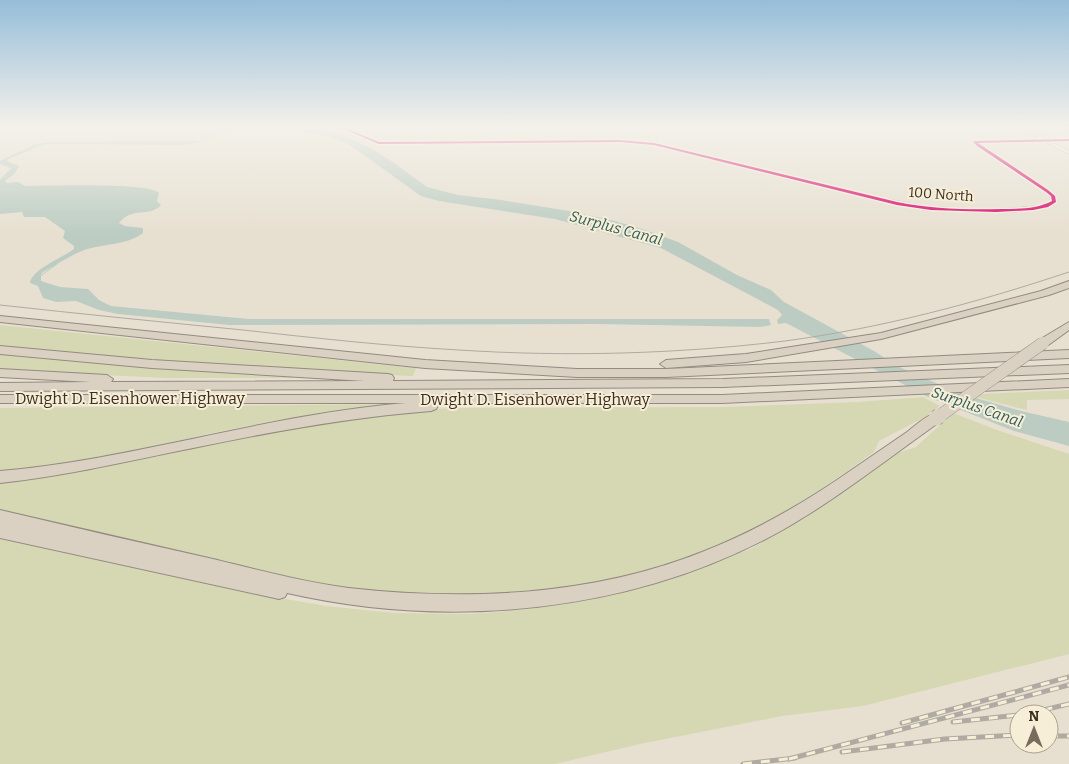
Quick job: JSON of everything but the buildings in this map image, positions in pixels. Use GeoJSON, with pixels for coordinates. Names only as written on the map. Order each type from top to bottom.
{"type":"FeatureCollection","features":[{"type":"Feature","properties":{"kind":"highway"},"geometry":{"type":"LineString","coordinates":[[425,364],[517,368],[648,366],[746,358],[824,347],[864,339],[982,310],[1045,293],[1069,284]]}},
{"type":"Feature","properties":{"kind":"highway"},"geometry":{"type":"LineString","coordinates":[[0,319],[425,364],[577,373],[666,373],[1069,354]]}},
{"type":"Feature","properties":{"kind":"highway"},"geometry":{"type":"LineString","coordinates":[[0,323],[62,327]]}},
{"type":"Feature","properties":{"kind":"highway"},"geometry":{"type":"LineString","coordinates":[[0,517],[318,592],[389,600],[455,603],[546,597],[620,584],[675,569],[742,543],[788,518],[1069,325]]}},
{"type":"Feature","properties":{"kind":"highway"},"geometry":{"type":"LineString","coordinates":[[0,350],[152,364],[510,385]]}},
{"type":"Feature","properties":{"kind":"highway"},"geometry":{"type":"LineString","coordinates":[[930,375],[966,368],[1069,362]]}},
{"type":"Feature","properties":{"kind":"highway","name":"Dwight D. Eisenhower Highway"},"geometry":{"type":"LineString","coordinates":[[0,387],[723,383],[1069,369]]}},
{"type":"Feature","properties":{"kind":"highway"},"geometry":{"type":"LineString","coordinates":[[0,373],[264,387]]}},
{"type":"Feature","properties":{"kind":"highway","name":"Dwight D. Eisenhower Highway"},"geometry":{"type":"LineString","coordinates":[[0,399],[722,399],[1069,383]]}},
{"type":"Feature","properties":{"kind":"highway"},"geometry":{"type":"LineString","coordinates":[[0,406],[183,403],[230,398]]}},
{"type":"Feature","properties":{"kind":"highway"},"geometry":{"type":"LineString","coordinates":[[0,477],[31,475],[88,465],[311,419],[374,410],[563,399]]}},
{"type":"Feature","properties":{"kind":"highway"},"geometry":{"type":"LineString","coordinates":[[0,531],[313,597],[353,604],[389,600]]}},
{"type":"Feature","properties":{"kind":"street","name":"100 North"},"geometry":{"type":"LineString","coordinates":[[737,164],[878,199],[914,206],[948,210],[1031,210],[1054,202],[1053,196],[1047,191],[1006,164]]}},
{"type":"Feature","properties":{"kind":"green space"},"geometry":{"type":"Polygon","coordinates":[[[0,325],[416,368],[413,376],[247,369],[0,346],[0,325]]]}},
{"type":"Feature","properties":{"kind":"green space"},"geometry":{"type":"Polygon","coordinates":[[[0,352],[294,376],[292,378],[166,378],[0,370],[0,352]]]}},
{"type":"Feature","properties":{"kind":"green space"},"geometry":{"type":"Polygon","coordinates":[[[1069,390],[1069,399],[1027,400],[1027,410],[976,397],[982,394],[1069,390]]]}},
{"type":"Feature","properties":{"kind":"green space"},"geometry":{"type":"Polygon","coordinates":[[[923,397],[940,406],[925,417],[879,441],[874,452],[792,510],[735,540],[673,564],[613,579],[512,595],[389,595],[316,584],[0,511],[0,481],[231,436],[406,410],[457,408],[723,407],[858,402],[923,397]]]}},
{"type":"Feature","properties":{"kind":"green space"},"geometry":{"type":"Polygon","coordinates":[[[393,404],[294,417],[92,460],[0,472],[0,408],[393,404]]]}},
{"type":"Feature","properties":{"kind":"green space"},"geometry":{"type":"Polygon","coordinates":[[[953,413],[1069,454],[1069,654],[863,706],[782,716],[640,744],[555,764],[0,764],[0,536],[269,596],[326,606],[394,613],[472,614],[531,609],[602,597],[679,576],[750,549],[804,519],[897,453],[916,447],[953,413]]]}},
{"type":"Feature","properties":{"kind":"water"},"geometry":{"type":"Polygon","coordinates":[[[0,164],[13,164],[19,166],[15,173],[5,181],[7,183],[18,182],[25,186],[136,187],[159,193],[157,201],[161,205],[156,209],[129,215],[119,223],[125,226],[143,228],[143,233],[129,240],[90,248],[77,253],[41,274],[41,281],[60,287],[88,289],[99,300],[111,306],[249,319],[769,319],[771,325],[760,327],[599,324],[229,325],[118,314],[99,310],[76,301],[56,302],[43,298],[38,286],[30,283],[36,273],[74,249],[74,246],[63,238],[65,231],[45,217],[24,217],[22,212],[0,214],[0,180],[11,168],[0,164]]]}},
{"type":"Feature","properties":{"kind":"water","name":"Surplus Canal"},"geometry":{"type":"Polygon","coordinates":[[[376,164],[395,164],[427,187],[458,195],[569,211],[615,221],[678,242],[737,275],[771,290],[784,302],[874,351],[897,366],[959,393],[1021,411],[1069,422],[1069,446],[1014,431],[928,397],[786,323],[778,324],[777,320],[782,315],[778,310],[661,248],[555,219],[439,201],[421,196],[376,164]]]}},
{"type":"Feature","properties":{"kind":"waterway"},"geometry":{"type":"LineString","coordinates":[[39,277],[57,264]]}},
{"type":"Feature","properties":{"kind":"tram line"},"geometry":{"type":"LineString","coordinates":[[0,305],[405,346],[500,352],[622,353],[704,349],[821,336],[893,322],[964,304],[1069,272]]}},
{"type":"Feature","properties":{"kind":"railway"},"geometry":{"type":"LineString","coordinates":[[902,723],[1069,677]]}},
{"type":"Feature","properties":{"kind":"railway"},"geometry":{"type":"LineString","coordinates":[[791,758],[1069,685]]}},
{"type":"Feature","properties":{"kind":"railway"},"geometry":{"type":"LineString","coordinates":[[1059,706],[1069,704]]}},
{"type":"Feature","properties":{"kind":"railway"},"geometry":{"type":"LineString","coordinates":[[953,722],[1009,716]]}},
{"type":"Feature","properties":{"kind":"railway"},"geometry":{"type":"LineString","coordinates":[[842,752],[945,739],[1009,736]]}},
{"type":"Feature","properties":{"kind":"railway"},"geometry":{"type":"LineString","coordinates":[[1059,736],[1069,736]]}},
{"type":"Feature","properties":{"kind":"railway"},"geometry":{"type":"LineString","coordinates":[[743,764],[791,758]]}},
{"type":"Feature","properties":{"kind":"cycle path"},"geometry":{"type":"LineString","coordinates":[[735,164],[897,203],[931,209],[976,211],[1033,209],[1054,202],[1053,196],[1047,191],[1006,164]]}}]}
